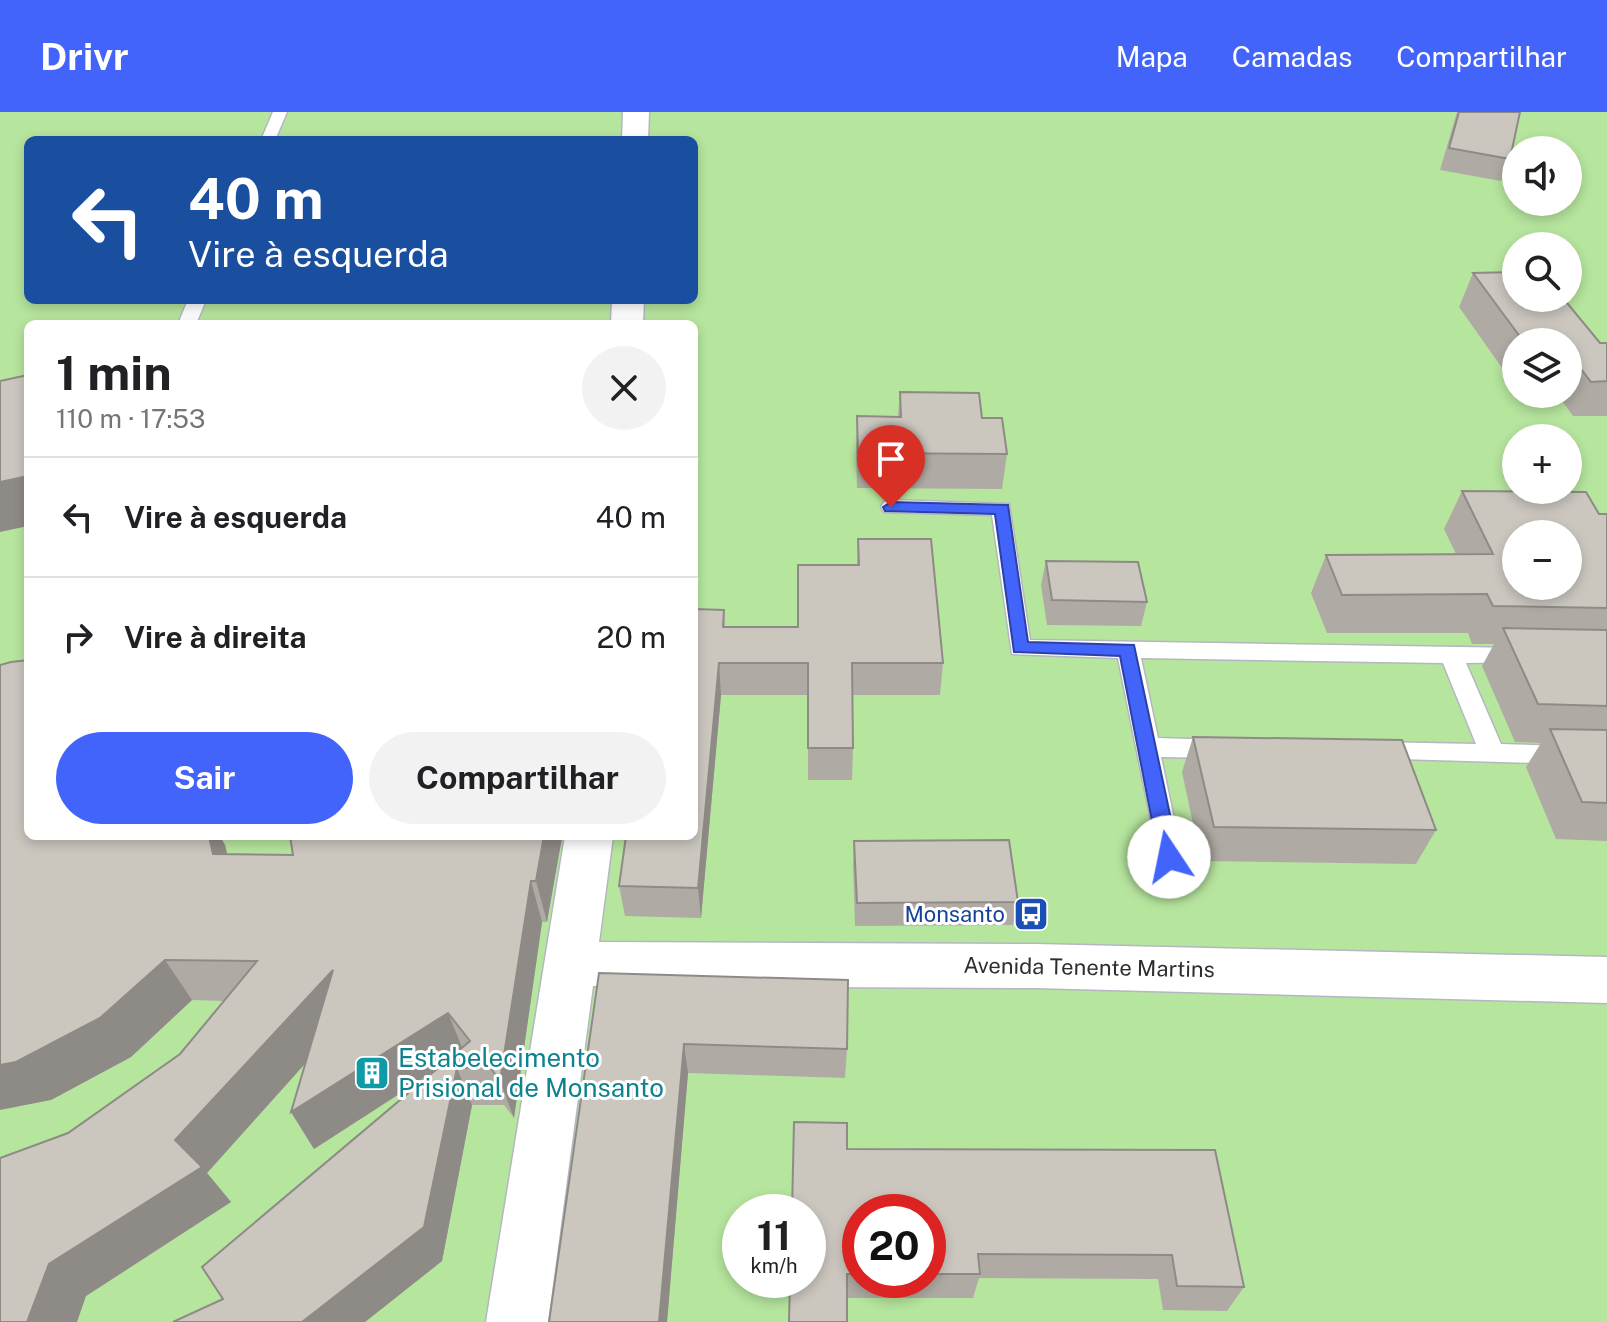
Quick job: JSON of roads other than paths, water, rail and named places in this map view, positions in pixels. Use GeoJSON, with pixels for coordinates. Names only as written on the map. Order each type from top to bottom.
{"type":"FeatureCollection","features":[{"type":"Feature","properties":{"kind":"street"},"geometry":{"type":"LineString","coordinates":[[635,136],[636,112]]}},
{"type":"Feature","properties":{"kind":"street"},"geometry":{"type":"LineString","coordinates":[[517,1322],[588,840]]}},
{"type":"Feature","properties":{"kind":"street","name":"Avenida Tenente Martins"},"geometry":{"type":"LineString","coordinates":[[571,964],[1082,966],[1607,980]]}},
{"type":"Feature","properties":{"kind":"lane"},"geometry":{"type":"LineString","coordinates":[[270,136],[280,112]]}},
{"type":"Feature","properties":{"kind":"lane"},"geometry":{"type":"LineString","coordinates":[[891,507],[1002,509],[1020,648],[1544,656]]}},
{"type":"Feature","properties":{"kind":"lane"},"geometry":{"type":"LineString","coordinates":[[1128,650],[1169,857]]}},
{"type":"Feature","properties":{"kind":"lane"},"geometry":{"type":"LineString","coordinates":[[1451,655],[1493,754]]}},
{"type":"Feature","properties":{"kind":"lane"},"geometry":{"type":"LineString","coordinates":[[1148,747],[1242,749]]}},
{"type":"Feature","properties":{"kind":"lane"},"geometry":{"type":"LineString","coordinates":[[1352,751],[1607,756]]}},
{"type":"Feature","properties":{"kind":"place","name":"Monsanto"},"geometry":{"type":"Point","coordinates":[1031,914]}},
{"type":"Feature","properties":{"kind":"place","name":"Estabelecimento Prisional de Monsanto"},"geometry":{"type":"Point","coordinates":[372,1073]}}]}
